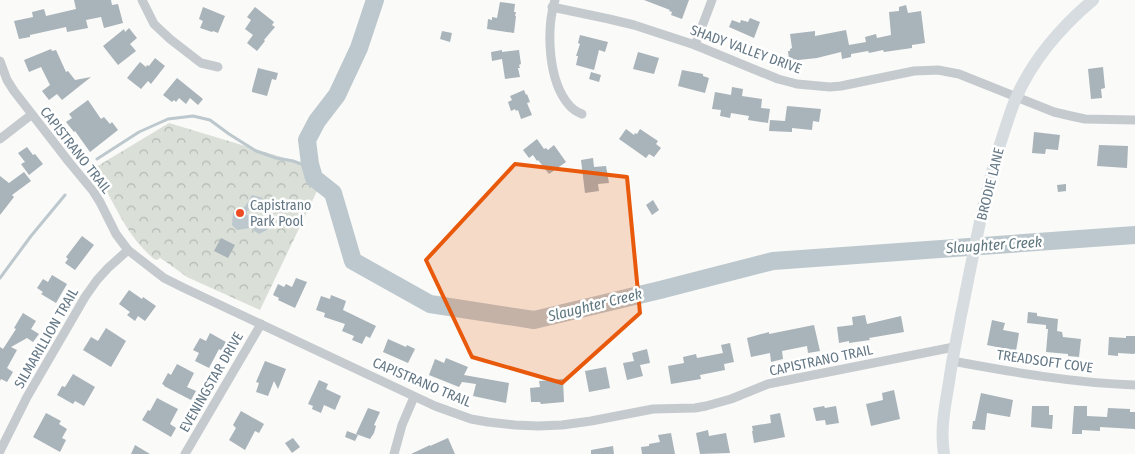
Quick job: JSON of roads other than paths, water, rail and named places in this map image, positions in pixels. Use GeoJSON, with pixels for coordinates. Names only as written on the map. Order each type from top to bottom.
{"type":"FeatureCollection","features":[{"type":"Feature","properties":{"kind":"main road","name":"BRODIE LANE"},"geometry":{"type":"LineString","coordinates":[[944,454],[944,413],[954,347],[992,172],[1016,98],[1033,67],[1050,43],[1093,0]]}},
{"type":"Feature","properties":{"kind":"street"},"geometry":{"type":"LineString","coordinates":[[142,0],[154,24],[170,39],[200,62],[218,67]]}},
{"type":"Feature","properties":{"kind":"street"},"geometry":{"type":"LineString","coordinates":[[695,45],[712,0]]}},
{"type":"Feature","properties":{"kind":"street"},"geometry":{"type":"LineString","coordinates":[[553,4],[549,27],[555,76],[568,105],[582,114]]}},
{"type":"Feature","properties":{"kind":"street","name":"SHADY VALLEY DRIVE"},"geometry":{"type":"LineString","coordinates":[[553,4],[634,25],[695,45],[798,84],[830,87],[841,86],[914,71],[938,70],[959,74],[1054,112],[1085,119],[1135,120]]}},
{"type":"Feature","properties":{"kind":"street","name":"CAPISTRANO TRAIL"},"geometry":{"type":"LineString","coordinates":[[0,61],[7,80],[14,91],[93,191],[116,234],[128,250],[164,278],[414,397],[471,419],[515,426],[562,425],[653,409],[695,408],[731,399],[768,384],[954,347]]}},
{"type":"Feature","properties":{"kind":"street"},"geometry":{"type":"LineString","coordinates":[[0,139],[32,115]]}},
{"type":"Feature","properties":{"kind":"street","name":"SILMARILLION TRAIL"},"geometry":{"type":"LineString","coordinates":[[0,451],[27,397],[85,297],[97,280],[128,250]]}},
{"type":"Feature","properties":{"kind":"street","name":"EVENINGSTAR DRIVE"},"geometry":{"type":"LineString","coordinates":[[190,452],[261,324]]}},
{"type":"Feature","properties":{"kind":"street","name":"TREADSOFT COVE"},"geometry":{"type":"LineString","coordinates":[[952,361],[1047,377],[1135,385]]}},
{"type":"Feature","properties":{"kind":"street"},"geometry":{"type":"LineString","coordinates":[[394,454],[402,426],[414,397]]}},
{"type":"Feature","properties":{"kind":"waterway","name":"Slaughter Creek"},"geometry":{"type":"LineString","coordinates":[[375,0],[359,48],[337,95],[317,121],[307,140],[310,164],[314,178],[333,193],[353,261],[430,304],[534,320],[773,261],[1135,235]]}},
{"type":"Feature","properties":{"kind":"waterway"},"geometry":{"type":"LineString","coordinates":[[97,159],[139,132],[168,119],[193,116],[210,120],[256,151],[276,158],[293,161],[304,165],[312,171]]}},
{"type":"Feature","properties":{"kind":"waterway"},"geometry":{"type":"LineString","coordinates":[[0,278],[65,195]]}},
{"type":"Feature","properties":{"kind":"place","name":"Capistrano Park Pool"},"geometry":{"type":"Point","coordinates":[240,213]}}]}
